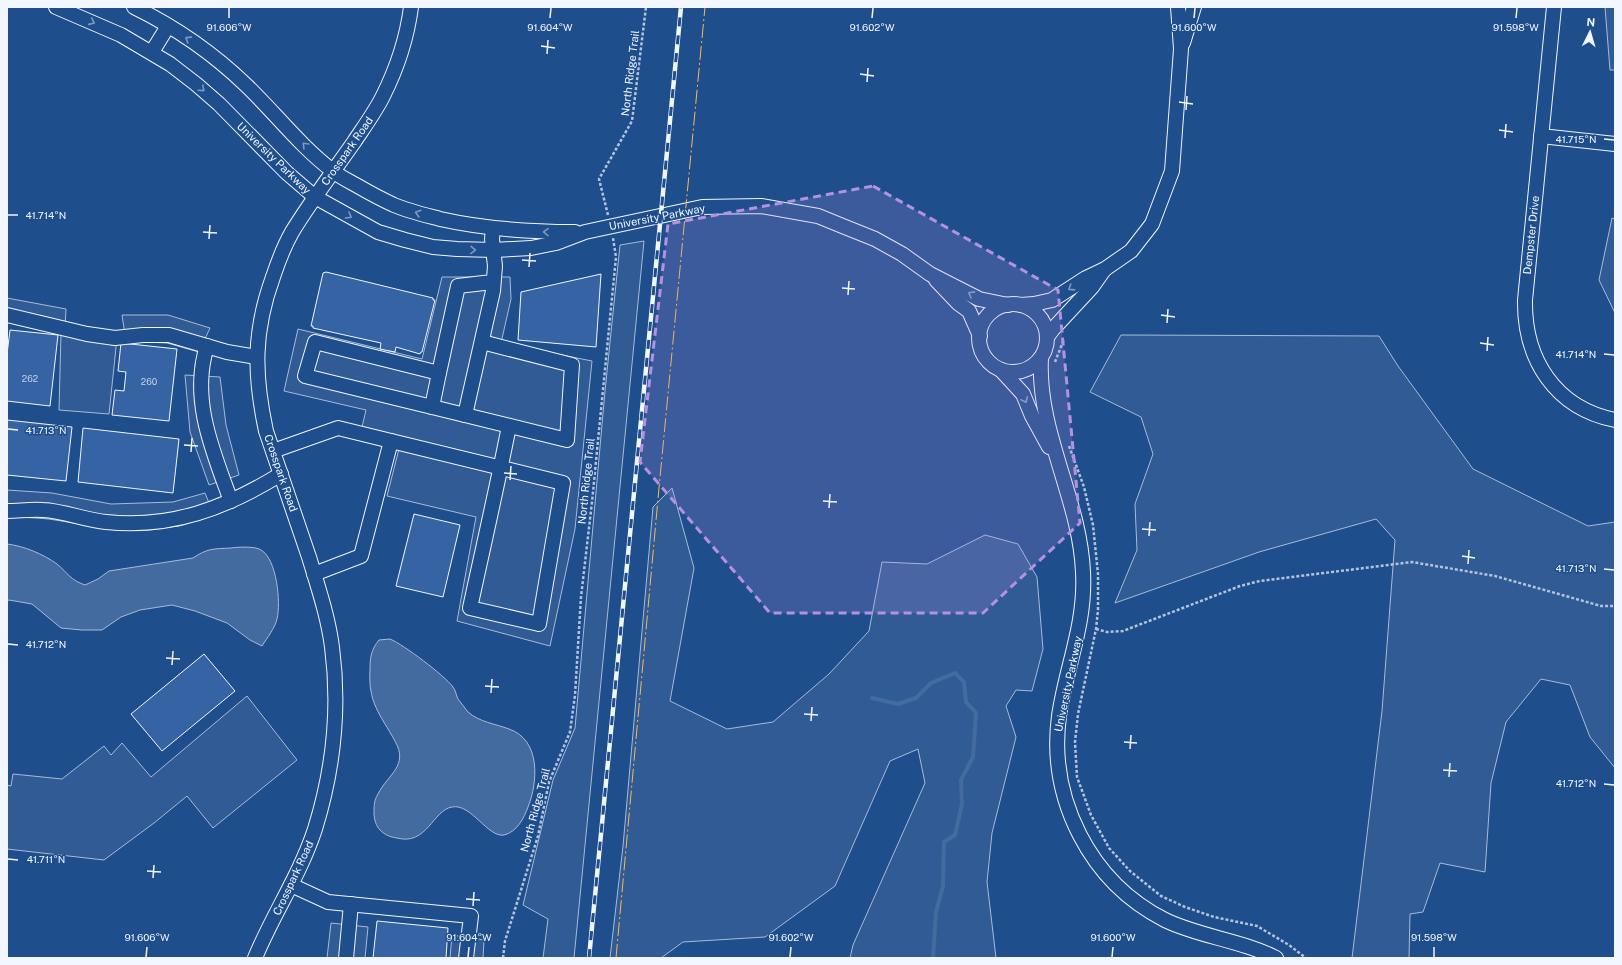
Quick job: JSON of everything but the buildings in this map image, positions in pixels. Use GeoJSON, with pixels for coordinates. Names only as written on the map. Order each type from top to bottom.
{"type":"FeatureCollection","features":[{"type":"Feature","properties":{"kind":"street","name":"University Parkway"},"geometry":{"type":"LineString","coordinates":[[56,7],[121,35],[152,52],[196,84],[243,128],[287,173],[315,197],[378,232],[434,247],[494,250],[531,248],[556,243],[585,232],[702,207],[761,206],[818,216],[875,239],[902,254],[930,274],[979,299],[1015,305]]}},
{"type":"Feature","properties":{"kind":"street","name":"University Parkway"},"geometry":{"type":"LineString","coordinates":[[134,7],[194,42],[225,66],[334,172],[395,206],[450,221],[493,228],[546,232],[585,232]]}},
{"type":"Feature","properties":{"kind":"street","name":"Crosspark Road"},"geometry":{"type":"LineString","coordinates":[[255,958],[302,864],[315,830],[333,748],[336,710],[332,647],[324,605],[266,431],[260,402],[257,357],[260,317],[276,266],[291,234],[369,120],[382,97],[397,64],[404,41],[411,7]]}},
{"type":"Feature","properties":{"kind":"street"},"geometry":{"type":"LineString","coordinates":[[1015,305],[1032,309],[1040,316],[1045,326],[1047,337],[1046,348],[1041,358],[1032,366],[1022,371],[1011,372],[1001,370],[990,363],[983,354],[980,336],[983,321],[990,313],[1000,307],[1015,305],[1034,304],[1052,300],[1086,278],[1105,269],[1131,251],[1152,224],[1172,171],[1181,49],[1178,7]]}},
{"type":"Feature","properties":{"kind":"street"},"geometry":{"type":"LineString","coordinates":[[1181,49],[1194,7]]}},
{"type":"Feature","properties":{"kind":"street","name":"Dempster Drive"},"geometry":{"type":"LineString","coordinates":[[1554,7],[1524,319],[1535,357],[1544,374],[1556,389],[1571,402],[1588,411],[1602,417],[1615,420]]}},
{"type":"Feature","properties":{"kind":"street"},"geometry":{"type":"LineString","coordinates":[[152,52],[168,26]]}},
{"type":"Feature","properties":{"kind":"street"},"geometry":{"type":"LineString","coordinates":[[1541,136],[1615,144]]}},
{"type":"Feature","properties":{"kind":"street"},"geometry":{"type":"LineString","coordinates":[[465,415],[493,291],[492,282],[495,266],[492,239],[493,228]]}},
{"type":"Feature","properties":{"kind":"street"},"geometry":{"type":"LineString","coordinates":[[1047,337],[1092,287],[1105,269]]}},
{"type":"Feature","properties":{"kind":"street","name":"University Parkway"},"geometry":{"type":"LineString","coordinates":[[930,274],[958,303],[969,311],[980,336]]}},
{"type":"Feature","properties":{"kind":"street"},"geometry":{"type":"LineString","coordinates":[[432,407],[458,286],[492,282]]}},
{"type":"Feature","properties":{"kind":"street"},"geometry":{"type":"LineString","coordinates":[[7,315],[87,334],[115,338],[169,334],[227,352],[257,357]]}},
{"type":"Feature","properties":{"kind":"street"},"geometry":{"type":"LineString","coordinates":[[439,373],[315,342],[305,376],[567,440],[572,365],[482,342]]}},
{"type":"Feature","properties":{"kind":"street"},"geometry":{"type":"LineString","coordinates":[[207,346],[202,361],[200,384],[203,407],[215,459],[231,501]]}},
{"type":"Feature","properties":{"kind":"street","name":"University Parkway"},"geometry":{"type":"LineString","coordinates":[[1041,358],[1041,388],[1057,462],[1080,539],[1083,572],[1083,597],[1078,636],[1059,715],[1057,742],[1059,769],[1064,795],[1073,821],[1087,849],[1108,876],[1133,899],[1165,920],[1198,932],[1259,950],[1276,958]]}},
{"type":"Feature","properties":{"kind":"street","name":"University Parkway"},"geometry":{"type":"LineString","coordinates":[[1001,370],[1023,394],[1032,416],[1057,462]]}},
{"type":"Feature","properties":{"kind":"street"},"geometry":{"type":"LineString","coordinates":[[273,450],[338,428],[500,468],[563,484],[539,624],[470,608],[500,468],[510,426]]}},
{"type":"Feature","properties":{"kind":"street"},"geometry":{"type":"LineString","coordinates":[[314,574],[361,556],[391,441]]}},
{"type":"Feature","properties":{"kind":"street"},"geometry":{"type":"LineString","coordinates":[[7,511],[44,510],[106,522],[144,523],[173,520],[206,512],[231,501],[281,474]]}},
{"type":"Feature","properties":{"kind":"street"},"geometry":{"type":"LineString","coordinates":[[291,885],[328,902],[471,916],[466,958]]}},
{"type":"Feature","properties":{"kind":"street"},"geometry":{"type":"LineString","coordinates":[[346,958],[351,904]]}},
{"type":"Feature","properties":{"kind":"path","name":"North Ridge Trail"},"geometry":{"type":"LineString","coordinates":[[503,958],[505,941],[538,836],[549,782],[570,732],[575,695],[581,597],[592,502],[616,257],[611,226],[599,179],[632,121],[646,7]]}},
{"type":"Feature","properties":{"kind":"path"},"geometry":{"type":"LineString","coordinates":[[1054,367],[1064,337]]}},
{"type":"Feature","properties":{"kind":"path"},"geometry":{"type":"LineString","coordinates":[[1068,444],[1084,487],[1093,525],[1098,574],[1098,610],[1096,629],[1078,714],[1075,742],[1077,777],[1091,815],[1109,848],[1130,871],[1161,896],[1185,907],[1214,917],[1256,926],[1306,958]]}},
{"type":"Feature","properties":{"kind":"path"},"geometry":{"type":"LineString","coordinates":[[1096,629],[1107,632],[1123,631],[1240,586],[1260,581],[1412,562],[1495,576],[1601,606],[1615,606]]}},
{"type":"Feature","properties":{"kind":"highlighted area"},"geometry":{"type":"Polygon","coordinates":[[[873,186],[1058,290],[1080,523],[983,613],[770,613],[640,462],[668,224],[873,186]]]}},
{"type":"Feature","properties":{"kind":"shaded area"},"geometry":{"type":"Polygon","coordinates":[[[1605,7],[1615,7],[1615,70],[1610,70],[1605,7]]]}},
{"type":"Feature","properties":{"kind":"shaded area"},"geometry":{"type":"Polygon","coordinates":[[[1612,218],[1615,219],[1615,313],[1599,280],[1612,218]]]}},
{"type":"Feature","properties":{"kind":"shaded area"},"geometry":{"type":"Polygon","coordinates":[[[644,241],[574,958],[543,958],[548,919],[523,905],[553,780],[575,728],[605,391],[620,245],[644,241]]]}},
{"type":"Feature","properties":{"kind":"shaded area"},"geometry":{"type":"Polygon","coordinates":[[[442,277],[510,277],[511,299],[501,343],[592,361],[575,529],[550,646],[457,621],[476,517],[387,496],[402,437],[362,427],[366,410],[284,391],[298,329],[422,359],[442,277]]]}},
{"type":"Feature","properties":{"kind":"shaded area"},"geometry":{"type":"Polygon","coordinates":[[[7,298],[66,309],[65,328],[117,338],[109,414],[59,410],[61,332],[7,321],[7,298]]]}},
{"type":"Feature","properties":{"kind":"shaded area"},"geometry":{"type":"Polygon","coordinates":[[[122,315],[168,315],[210,328],[199,352],[167,343],[126,341],[122,315]]]}},
{"type":"Feature","properties":{"kind":"shaded area"},"geometry":{"type":"Polygon","coordinates":[[[1121,335],[1379,336],[1398,366],[1473,469],[1588,526],[1615,522],[1615,768],[1590,737],[1570,685],[1541,679],[1506,722],[1491,783],[1485,872],[1440,863],[1423,912],[1410,914],[1409,958],[1352,958],[1382,711],[1395,540],[1376,519],[1259,552],[1115,603],[1137,550],[1135,504],[1153,454],[1141,417],[1090,392],[1121,335]]]}},
{"type":"Feature","properties":{"kind":"shaded area"},"geometry":{"type":"Polygon","coordinates":[[[185,375],[220,377],[226,425],[239,475],[209,485],[190,432],[185,375]]]}},
{"type":"Feature","properties":{"kind":"shaded area"},"geometry":{"type":"Polygon","coordinates":[[[672,488],[694,568],[670,701],[727,729],[773,722],[829,674],[869,631],[882,562],[927,564],[985,535],[1018,544],[1037,577],[1043,649],[1032,691],[1016,690],[1006,706],[1016,737],[992,833],[987,882],[996,958],[850,958],[853,945],[925,783],[918,749],[890,761],[835,886],[765,937],[683,942],[661,958],[610,958],[623,846],[653,507],[672,488]]]}},
{"type":"Feature","properties":{"kind":"shaded area"},"geometry":{"type":"Polygon","coordinates":[[[7,490],[52,493],[111,504],[173,502],[205,493],[214,515],[179,526],[140,530],[104,528],[49,519],[7,516],[7,490]]]}},
{"type":"Feature","properties":{"kind":"shaded area"},"geometry":{"type":"Polygon","coordinates":[[[7,544],[33,551],[46,557],[57,564],[72,579],[85,585],[98,579],[109,571],[193,558],[203,552],[211,550],[242,547],[259,549],[271,562],[274,572],[278,593],[277,619],[273,629],[262,646],[250,640],[227,623],[195,611],[172,605],[140,610],[121,617],[102,630],[61,628],[32,604],[9,600],[7,601],[7,544]]]}},
{"type":"Feature","properties":{"kind":"shaded area"},"geometry":{"type":"Polygon","coordinates":[[[390,639],[414,654],[441,675],[453,687],[458,699],[468,712],[482,720],[519,734],[527,742],[532,752],[534,763],[534,786],[524,816],[513,831],[504,835],[498,834],[466,810],[459,807],[452,807],[445,810],[429,827],[416,837],[407,839],[394,838],[382,832],[377,826],[374,815],[374,805],[376,799],[382,787],[396,769],[400,757],[395,741],[373,700],[370,681],[370,661],[373,650],[379,640],[390,639]]]}},
{"type":"Feature","properties":{"kind":"shaded area"},"geometry":{"type":"Polygon","coordinates":[[[247,696],[297,760],[213,828],[187,796],[154,823],[104,860],[7,849],[7,785],[11,786],[13,774],[62,779],[104,746],[111,755],[122,743],[151,777],[247,696]]]}},
{"type":"Feature","properties":{"kind":"shaded area"},"geometry":{"type":"Polygon","coordinates":[[[331,923],[368,927],[365,958],[327,958],[331,923]]]}},
{"type":"Feature","properties":{"kind":"shaded area"},"geometry":{"type":"Polygon","coordinates":[[[452,935],[484,940],[483,958],[450,958],[452,935]]]}},
{"type":"Feature","properties":{"kind":"waterway"},"geometry":{"type":"LineString","coordinates":[[872,698],[898,704],[916,698],[931,683],[955,673],[964,682],[966,702],[976,713],[973,757],[961,780],[962,804],[955,835],[944,842],[943,886],[936,912],[933,958]]}},
{"type":"Feature","properties":{"kind":"railway"},"geometry":{"type":"LineString","coordinates":[[589,958],[681,7]]}},
{"type":"Feature","properties":{"kind":"power"},"geometry":{"type":"LineString","coordinates":[[616,958],[705,7]]}}]}
